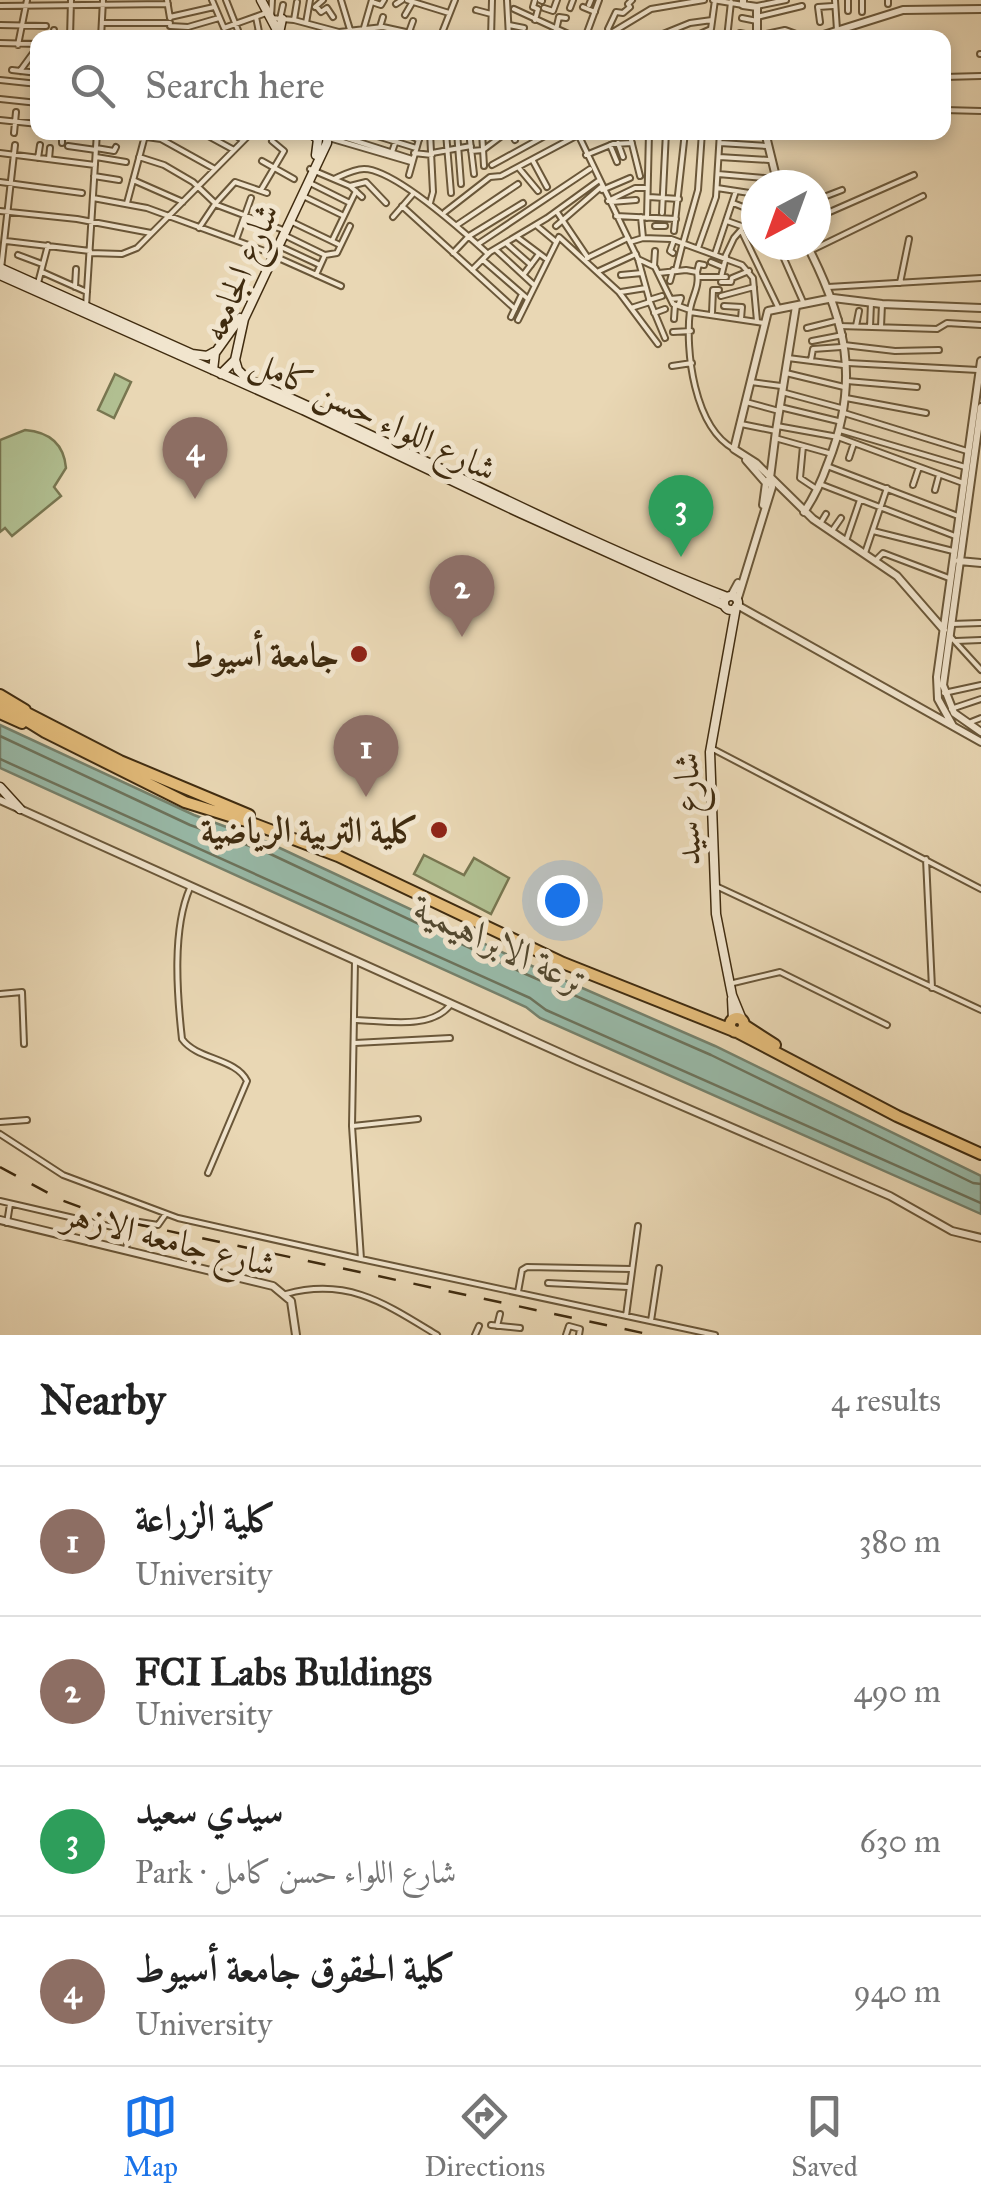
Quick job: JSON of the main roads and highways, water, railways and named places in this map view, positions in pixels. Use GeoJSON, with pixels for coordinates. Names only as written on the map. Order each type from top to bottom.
{"type":"FeatureCollection","features":[{"type":"Feature","properties":{"kind":"main road"},"geometry":{"type":"LineString","coordinates":[[261,0],[275,17],[277,30]]}},
{"type":"Feature","properties":{"kind":"main road"},"geometry":{"type":"LineString","coordinates":[[316,154],[317,140]]}},
{"type":"Feature","properties":{"kind":"main road","name":"شارع الجامعه"},"geometry":{"type":"LineString","coordinates":[[217,372],[235,360],[237,330],[326,140]]}},
{"type":"Feature","properties":{"kind":"main road","name":"شارع الجامعه"},"geometry":{"type":"LineString","coordinates":[[272,255],[327,140]]}},
{"type":"Feature","properties":{"kind":"main road","name":"شارع اللواء حسن كامل"},"geometry":{"type":"LineString","coordinates":[[0,271],[86,307],[102,318],[197,355],[207,356],[218,349]]}},
{"type":"Feature","properties":{"kind":"main road","name":"شارع اللواء حسن كامل"},"geometry":{"type":"LineString","coordinates":[[0,271],[217,372],[356,430]]}},
{"type":"Feature","properties":{"kind":"main road","name":"شارع الجامعه"},"geometry":{"type":"LineString","coordinates":[[217,372],[218,349],[237,330]]}},
{"type":"Feature","properties":{"kind":"main road"},"geometry":{"type":"LineString","coordinates":[[224,340],[230,339],[236,345]]}},
{"type":"Feature","properties":{"kind":"main road","name":"شارع اللواء حسن كامل"},"geometry":{"type":"LineString","coordinates":[[235,360],[247,379],[521,510],[731,603]]}},
{"type":"Feature","properties":{"kind":"main road","name":"شارع سيد"},"geometry":{"type":"LineString","coordinates":[[731,603],[732,622],[712,750],[716,914],[737,1025]]}},
{"type":"Feature","properties":{"kind":"main road"},"geometry":{"type":"LineString","coordinates":[[0,704],[180,793]]}},
{"type":"Feature","properties":{"kind":"main road"},"geometry":{"type":"LineString","coordinates":[[0,704],[45,732],[180,793],[380,869],[560,956],[737,1025],[896,1116],[981,1151]]}},
{"type":"Feature","properties":{"kind":"main road"},"geometry":{"type":"LineString","coordinates":[[32,720],[45,732]]}},
{"type":"Feature","properties":{"kind":"main road"},"geometry":{"type":"LineString","coordinates":[[2,797],[20,809]]}},
{"type":"Feature","properties":{"kind":"water"},"geometry":{"type":"Polygon","coordinates":[[[0,725],[715,1046],[981,1176],[981,1214],[540,1018],[526,1007],[0,768],[0,725]]]}},
{"type":"Feature","properties":{"kind":"railway"},"geometry":{"type":"LineString","coordinates":[[0,1167],[61,1200],[113,1219],[652,1335]]}},
{"type":"Feature","properties":{"kind":"place","name":"كلية الحقوق جامعة أسيوط"},"geometry":{"type":"Point","coordinates":[195,499]}},
{"type":"Feature","properties":{"kind":"place","name":"سيدي سعيد"},"geometry":{"type":"Point","coordinates":[681,557]}},
{"type":"Feature","properties":{"kind":"place","name":"FCI Labs Buldings"},"geometry":{"type":"Point","coordinates":[462,637]}},
{"type":"Feature","properties":{"kind":"place","name":"جامعة أسيوط"},"geometry":{"type":"Point","coordinates":[359,654]}},
{"type":"Feature","properties":{"kind":"place","name":"كلية الزراعة"},"geometry":{"type":"Point","coordinates":[366,797]}},
{"type":"Feature","properties":{"kind":"place","name":"كلية التربية الرياضية"},"geometry":{"type":"Point","coordinates":[439,830]}},
{"type":"Feature","properties":{"kind":"water label","name":"ترعة الابراهيمية"},"geometry":{"type":"Point","coordinates":[502,945]}}]}
